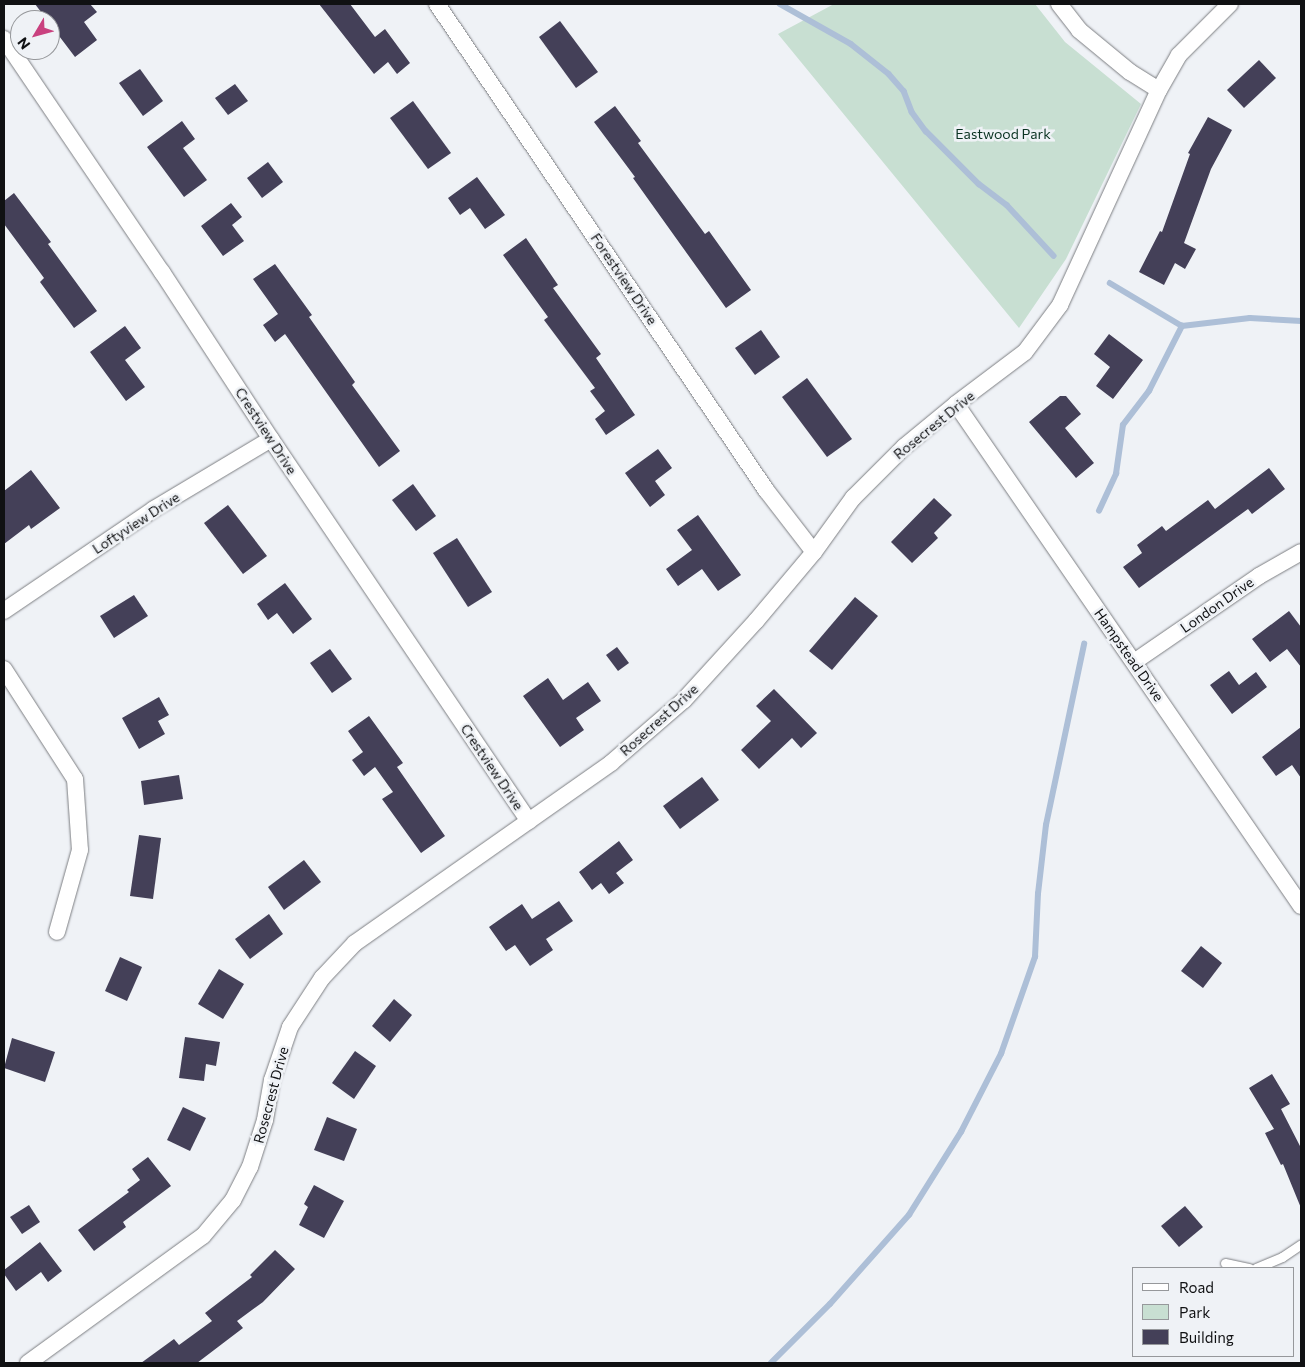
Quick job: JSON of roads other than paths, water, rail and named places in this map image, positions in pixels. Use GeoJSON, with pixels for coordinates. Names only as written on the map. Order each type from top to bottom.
{"type":"FeatureCollection","features":[{"type":"Feature","properties":{"kind":"street","name":"Forestview Drive"},"geometry":{"type":"LineString","coordinates":[[437,4],[766,490],[814,552]]}},
{"type":"Feature","properties":{"kind":"street"},"geometry":{"type":"LineString","coordinates":[[1059,4],[1079,30],[1130,72],[1160,90]]}},
{"type":"Feature","properties":{"kind":"street","name":"Rosecrest Drive"},"geometry":{"type":"LineString","coordinates":[[28,1363],[203,1236],[233,1200],[250,1167],[265,1120],[272,1080],[290,1027],[305,1002],[335,964],[355,943],[611,763],[684,700],[756,621],[814,552],[853,498],[904,447],[956,404],[1026,352],[1060,305],[1160,90],[1179,55],[1230,4]]}},
{"type":"Feature","properties":{"kind":"street","name":"Crestview Drive"},"geometry":{"type":"LineString","coordinates":[[4,39],[529,822]]}},
{"type":"Feature","properties":{"kind":"street","name":"Hampstead Drive"},"geometry":{"type":"LineString","coordinates":[[956,404],[1301,906]]}},
{"type":"Feature","properties":{"kind":"street","name":"Loftyview Drive"},"geometry":{"type":"LineString","coordinates":[[4,611],[154,509],[271,439]]}},
{"type":"Feature","properties":{"kind":"street","name":"London Drive"},"geometry":{"type":"LineString","coordinates":[[1134,662],[1259,576],[1301,552]]}},
{"type":"Feature","properties":{"kind":"street"},"geometry":{"type":"LineString","coordinates":[[4,669],[75,779],[80,850],[56,932]]}},
{"type":"Feature","properties":{"kind":"lane"},"geometry":{"type":"LineString","coordinates":[[1258,1267],[1282,1257],[1301,1244]]}},
{"type":"Feature","properties":{"kind":"lane"},"geometry":{"type":"LineString","coordinates":[[1225,1263],[1244,1267]]}},
{"type":"Feature","properties":{"kind":"waterway"},"geometry":{"type":"LineString","coordinates":[[780,4],[851,44],[889,74],[904,91],[912,112],[926,131],[979,184],[1007,205],[1054,256]]}},
{"type":"Feature","properties":{"kind":"waterway"},"geometry":{"type":"LineString","coordinates":[[1110,283],[1182,326],[1250,318],[1301,321]]}},
{"type":"Feature","properties":{"kind":"waterway"},"geometry":{"type":"LineString","coordinates":[[1099,511],[1116,474],[1123,425],[1149,391],[1182,326]]}},
{"type":"Feature","properties":{"kind":"waterway"},"geometry":{"type":"LineString","coordinates":[[771,1363],[830,1304],[909,1215],[961,1132],[1001,1054],[1035,957],[1038,894],[1046,825],[1084,644]]}},
{"type":"Feature","properties":{"kind":"park label","name":"Eastwood Park"},"geometry":{"type":"Point","coordinates":[1003,134]}}]}
